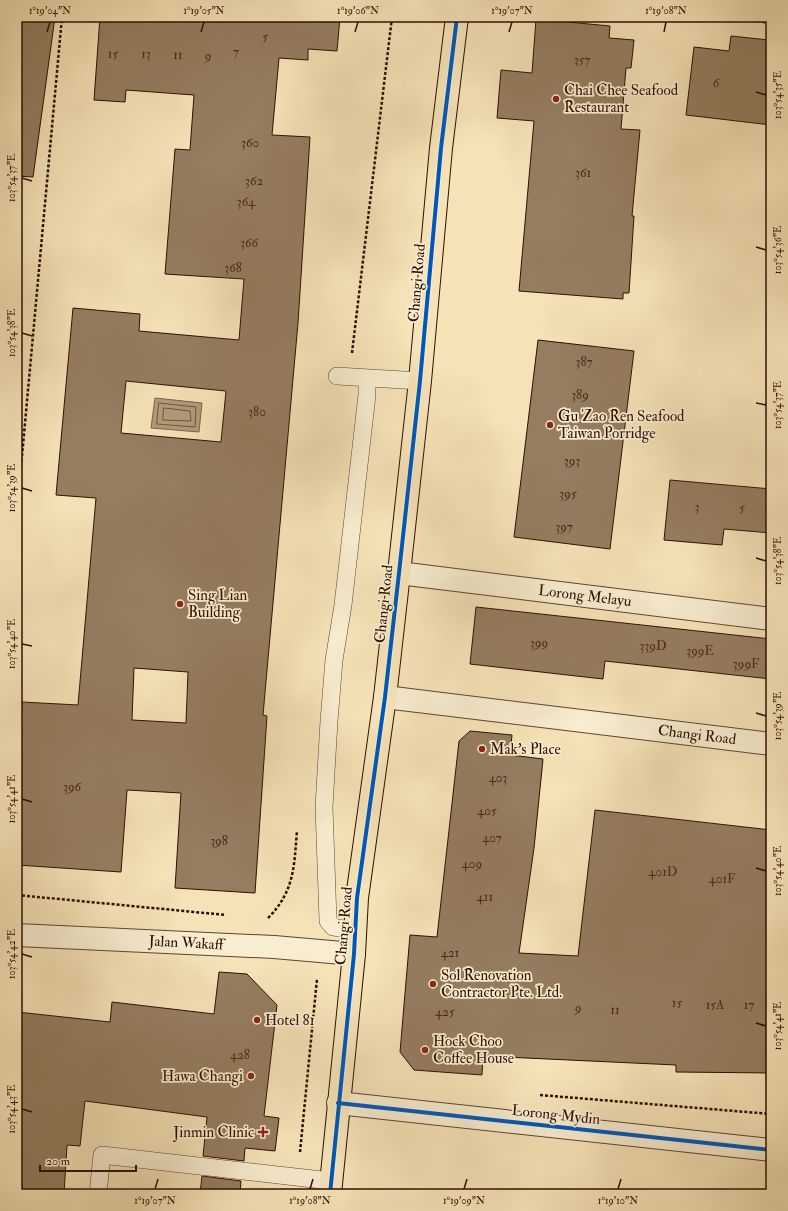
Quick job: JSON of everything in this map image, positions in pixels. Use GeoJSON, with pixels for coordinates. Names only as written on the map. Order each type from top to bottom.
{"type":"FeatureCollection","features":[{"type":"Feature","properties":{"kind":"main road","name":"Changi Road"},"geometry":{"type":"LineString","coordinates":[[330,1187],[354,954],[357,898],[385,698],[420,381],[441,148],[457,17]]}},
{"type":"Feature","properties":{"kind":"street","name":"Lorong Melayu"},"geometry":{"type":"LineString","coordinates":[[399,573],[771,619]]}},
{"type":"Feature","properties":{"kind":"street","name":"Changi Road"},"geometry":{"type":"LineString","coordinates":[[385,698],[771,744]]}},
{"type":"Feature","properties":{"kind":"street","name":"Jalan Wakaff"},"geometry":{"type":"LineString","coordinates":[[17,935],[274,947],[354,954]]}},
{"type":"Feature","properties":{"kind":"street","name":"Lorong Mydin"},"geometry":{"type":"LineString","coordinates":[[338,1103],[771,1150]]}},
{"type":"Feature","properties":{"kind":"lane"},"geometry":{"type":"LineString","coordinates":[[337,376],[420,381]]}},
{"type":"Feature","properties":{"kind":"lane"},"geometry":{"type":"LineString","coordinates":[[355,931],[333,927],[328,921],[324,807],[334,660],[352,535],[367,395],[367,378]]}},
{"type":"Feature","properties":{"kind":"lane"},"geometry":{"type":"LineString","coordinates":[[98,1194],[102,1154],[330,1187]]}},
{"type":"Feature","properties":{"kind":"path"},"geometry":{"type":"LineString","coordinates":[[17,511],[62,17]]}},
{"type":"Feature","properties":{"kind":"path"},"geometry":{"type":"LineString","coordinates":[[723,17],[771,23]]}},
{"type":"Feature","properties":{"kind":"path"},"geometry":{"type":"LineString","coordinates":[[17,895],[227,915]]}},
{"type":"Feature","properties":{"kind":"path"},"geometry":{"type":"LineString","coordinates":[[263,918],[268,918],[273,923]]}},
{"type":"Feature","properties":{"kind":"path"},"geometry":{"type":"LineString","coordinates":[[304,950],[317,977],[300,1153],[334,1154]]}},
{"type":"Feature","properties":{"kind":"path"},"geometry":{"type":"LineString","coordinates":[[535,1094],[771,1114]]}},
{"type":"Feature","properties":{"kind":"water"},"geometry":{"type":"Polygon","coordinates":[[[155,398],[202,403],[199,432],[151,428],[155,398]]]}},
{"type":"Feature","properties":{"kind":"building"},"geometry":{"type":"Polygon","coordinates":[[[17,17],[55,17],[33,177],[17,176],[17,17]]]}},
{"type":"Feature","properties":{"kind":"building"},"geometry":{"type":"Polygon","coordinates":[[[100,17],[340,17],[337,51],[308,49],[308,60],[279,58],[272,135],[310,137],[298,323],[263,715],[267,716],[255,893],[175,888],[181,793],[127,790],[121,872],[17,865],[17,783],[22,702],[78,705],[96,498],[56,495],[73,308],[140,314],[139,331],[239,340],[244,279],[165,274],[175,149],[190,150],[194,95],[126,90],[125,102],[94,100],[100,17]],[[126,381],[121,433],[221,442],[226,391],[126,381]],[[134,668],[132,720],[186,723],[188,672],[134,668]]]}},
{"type":"Feature","properties":{"kind":"building"},"geometry":{"type":"Polygon","coordinates":[[[536,19],[610,26],[609,38],[634,40],[631,68],[626,68],[621,129],[640,130],[632,216],[634,216],[629,293],[623,293],[623,299],[519,291],[534,121],[497,118],[501,70],[532,73],[536,19]]]}},
{"type":"Feature","properties":{"kind":"building"},"geometry":{"type":"Polygon","coordinates":[[[731,36],[769,40],[767,52],[771,52],[771,125],[686,115],[694,47],[729,51],[731,36]]]}},
{"type":"Feature","properties":{"kind":"building"},"geometry":{"type":"Polygon","coordinates":[[[538,340],[634,351],[610,549],[514,537],[538,340]]]}},
{"type":"Feature","properties":{"kind":"building"},"geometry":{"type":"Polygon","coordinates":[[[670,480],[771,489],[771,533],[724,529],[722,545],[664,540],[670,480]]]}},
{"type":"Feature","properties":{"kind":"building"},"geometry":{"type":"Polygon","coordinates":[[[476,607],[771,639],[771,679],[605,661],[603,679],[470,664],[476,607]]]}},
{"type":"Feature","properties":{"kind":"building"},"geometry":{"type":"Polygon","coordinates":[[[470,731],[512,735],[510,755],[543,759],[534,848],[519,953],[578,956],[595,810],[771,830],[771,1073],[676,1072],[676,1065],[483,1056],[482,1075],[414,1070],[400,1052],[410,935],[437,937],[459,741],[470,731]]]}},
{"type":"Feature","properties":{"kind":"building"},"geometry":{"type":"Polygon","coordinates":[[[219,972],[247,974],[277,1005],[264,1116],[279,1118],[275,1151],[245,1148],[244,1161],[203,1156],[207,1117],[85,1101],[80,1146],[67,1145],[64,1194],[17,1194],[17,1012],[110,1022],[112,1002],[214,1014],[219,972]]]}},
{"type":"Feature","properties":{"kind":"building"},"geometry":{"type":"Polygon","coordinates":[[[202,1176],[241,1181],[240,1194],[200,1194],[202,1176]]]}},
{"type":"Feature","properties":{"kind":"cycle path"},"geometry":{"type":"LineString","coordinates":[[330,1194],[354,954],[357,898],[385,697],[420,381],[441,148],[457,17]]}},
{"type":"Feature","properties":{"kind":"cycle path"},"geometry":{"type":"LineString","coordinates":[[338,1103],[771,1150]]}},
{"type":"Feature","properties":{"kind":"place","name":"Chai Chee Seafood Restaurant"},"geometry":{"type":"Point","coordinates":[556,99]}},
{"type":"Feature","properties":{"kind":"place","name":"Gu Zao Ren Seafood Taiwan Porridge"},"geometry":{"type":"Point","coordinates":[550,425]}},
{"type":"Feature","properties":{"kind":"place","name":"Sing Lian Building"},"geometry":{"type":"Point","coordinates":[180,604]}},
{"type":"Feature","properties":{"kind":"place","name":"Mak's Place"},"geometry":{"type":"Point","coordinates":[482,749]}},
{"type":"Feature","properties":{"kind":"place","name":"Sol Renovation Contractor Pte. Ltd."},"geometry":{"type":"Point","coordinates":[433,984]}},
{"type":"Feature","properties":{"kind":"place","name":"Hotel 81"},"geometry":{"type":"Point","coordinates":[257,1020]}},
{"type":"Feature","properties":{"kind":"place","name":"Hock Choo Coffee House"},"geometry":{"type":"Point","coordinates":[425,1050]}},
{"type":"Feature","properties":{"kind":"place","name":"Hawa Changi"},"geometry":{"type":"Point","coordinates":[251,1076]}},
{"type":"Feature","properties":{"kind":"place","name":"Jinmin Clinic"},"geometry":{"type":"Point","coordinates":[263,1132]}}]}
